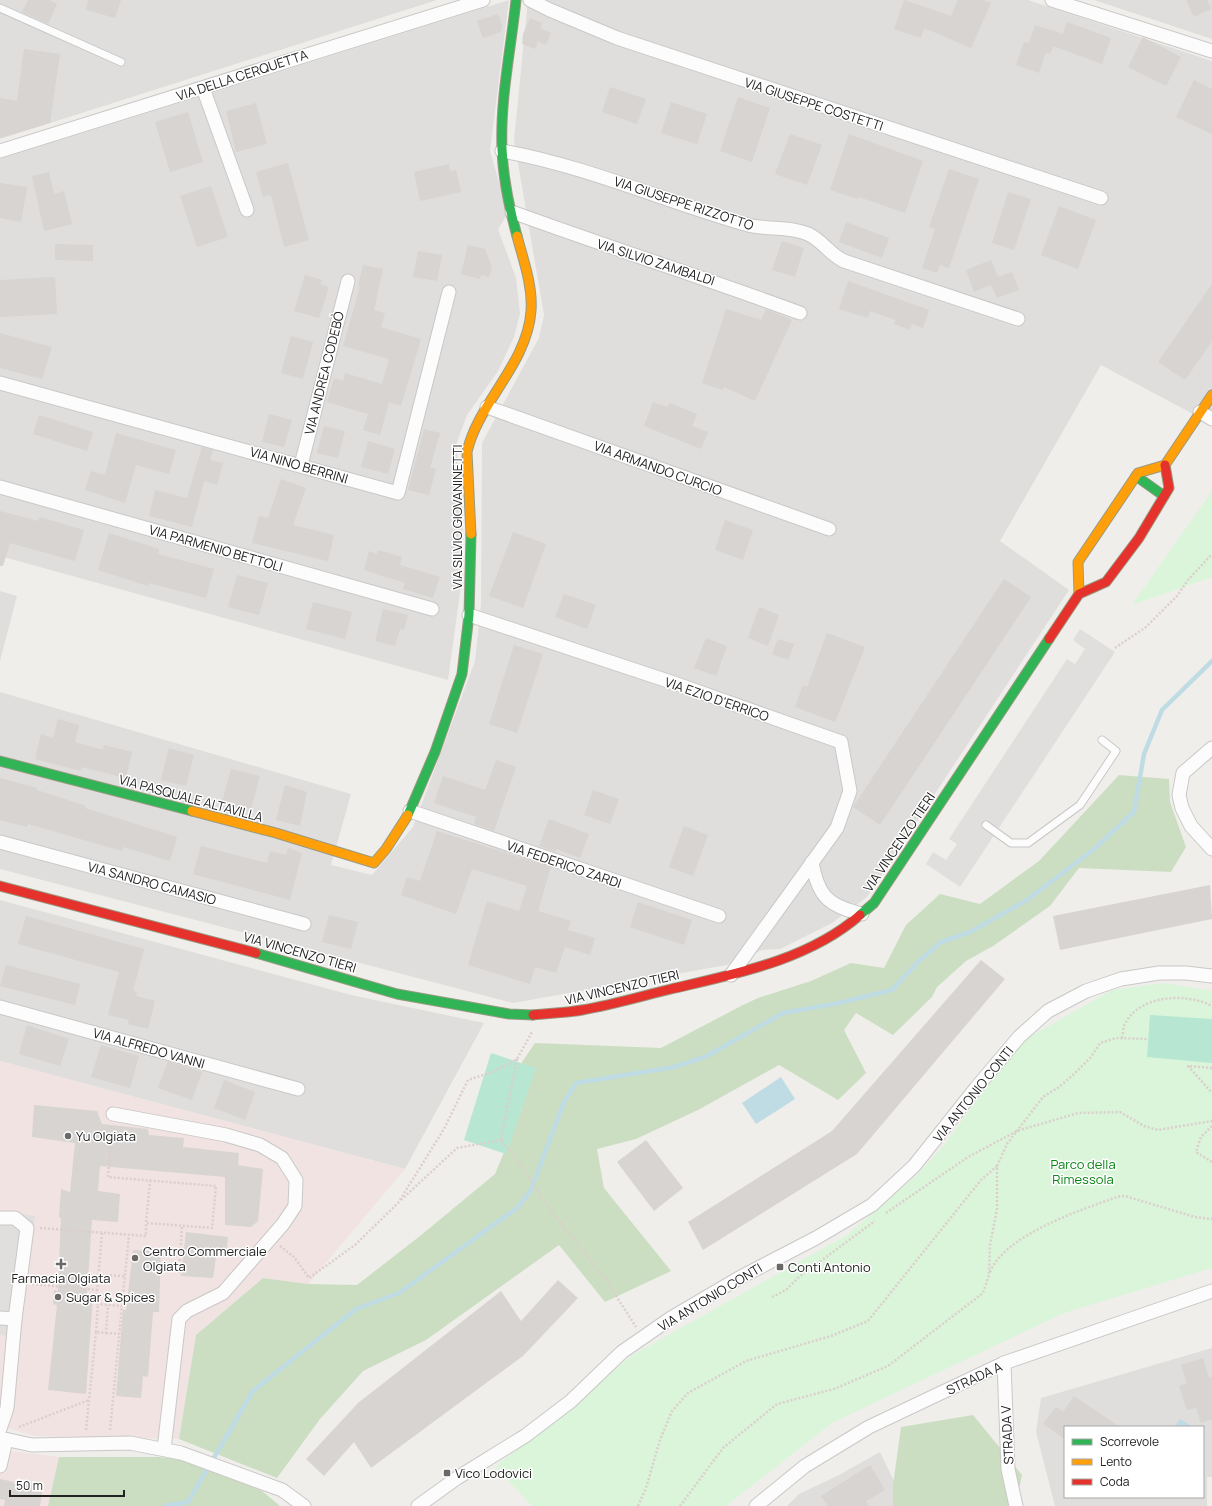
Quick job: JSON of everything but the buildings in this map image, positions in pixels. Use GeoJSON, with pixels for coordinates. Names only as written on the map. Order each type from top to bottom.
{"type":"FeatureCollection","features":[{"type":"Feature","properties":{"kind":"street","name":"VIA DELLA CERQUETTA"},"geometry":{"type":"LineString","coordinates":[[0,151],[483,0]]}},
{"type":"Feature","properties":{"kind":"street","name":"VIA SILVIO GIOVANINETTI"},"geometry":{"type":"LineString","coordinates":[[374,863],[386,849],[410,811],[436,752],[462,674],[469,615],[472,544],[467,452],[469,441],[473,429],[487,407],[524,340],[530,319],[531,297],[505,180],[502,151],[502,124],[516,0]]}},
{"type":"Feature","properties":{"kind":"street","name":"VIA GIUSEPPE COSTETTI"},"geometry":{"type":"LineString","coordinates":[[530,0],[617,38],[1101,198]]}},
{"type":"Feature","properties":{"kind":"street"},"geometry":{"type":"LineString","coordinates":[[1052,0],[1212,51]]}},
{"type":"Feature","properties":{"kind":"street"},"geometry":{"type":"LineString","coordinates":[[203,88],[247,210]]}},
{"type":"Feature","properties":{"kind":"street","name":"VIA GIUSEPPE RIZZOTTO"},"geometry":{"type":"LineString","coordinates":[[502,151],[563,164],[748,225],[798,231],[814,237],[832,255],[844,261],[1018,319]]}},
{"type":"Feature","properties":{"kind":"street","name":"VIA SILVIO ZAMBALDI"},"geometry":{"type":"LineString","coordinates":[[512,212],[800,313]]}},
{"type":"Feature","properties":{"kind":"street","name":"VIA ANDREA CODEBÒ"},"geometry":{"type":"LineString","coordinates":[[301,465],[348,281]]}},
{"type":"Feature","properties":{"kind":"street","name":"VIA NINO BERRINI"},"geometry":{"type":"LineString","coordinates":[[0,383],[398,493],[449,292]]}},
{"type":"Feature","properties":{"kind":"street"},"geometry":{"type":"LineString","coordinates":[[1165,465],[1169,488],[1139,538],[1105,578],[1106,582],[1079,594],[1078,562],[1138,473],[1165,465],[1212,395]]}},
{"type":"Feature","properties":{"kind":"street","name":"VIA ARMANDO CURCIO"},"geometry":{"type":"LineString","coordinates":[[487,407],[828,530]]}},
{"type":"Feature","properties":{"kind":"street"},"geometry":{"type":"LineString","coordinates":[[1200,412],[1212,419]]}},
{"type":"Feature","properties":{"kind":"street"},"geometry":{"type":"LineString","coordinates":[[1136,476],[1164,496]]}},
{"type":"Feature","properties":{"kind":"street","name":"VIA PARMENIO BETTOLI"},"geometry":{"type":"LineString","coordinates":[[0,487],[432,609]]}},
{"type":"Feature","properties":{"kind":"street"},"geometry":{"type":"LineString","coordinates":[[1078,562],[1090,569]]}},
{"type":"Feature","properties":{"kind":"street","name":"VIA VINCENZO TIERI"},"geometry":{"type":"LineString","coordinates":[[0,886],[274,958],[397,994],[509,1014],[532,1015],[582,1010],[731,975],[798,952],[851,923],[874,903],[1079,594]]}},
{"type":"Feature","properties":{"kind":"street","name":"VIA EZIO D'ERRICO"},"geometry":{"type":"LineString","coordinates":[[469,615],[674,683],[841,742],[850,791],[837,828],[731,975]]}},
{"type":"Feature","properties":{"kind":"street"},"geometry":{"type":"LineString","coordinates":[[1212,748],[1183,773],[1179,795],[1182,808],[1191,826],[1212,849]]}},
{"type":"Feature","properties":{"kind":"street","name":"VIA PASQUALE ALTAVILLA"},"geometry":{"type":"LineString","coordinates":[[0,761],[276,834],[374,863]]}},
{"type":"Feature","properties":{"kind":"street","name":"VIA FEDERICO ZARDI"},"geometry":{"type":"LineString","coordinates":[[410,811],[718,916]]}},
{"type":"Feature","properties":{"kind":"street","name":"VIA SANDRO CAMASIO"},"geometry":{"type":"LineString","coordinates":[[0,842],[304,924]]}},
{"type":"Feature","properties":{"kind":"street"},"geometry":{"type":"LineString","coordinates":[[812,862],[817,884],[824,897],[840,908],[862,914]]}},
{"type":"Feature","properties":{"kind":"street","name":"VIA ANTONIO CONTI"},"geometry":{"type":"LineString","coordinates":[[421,1505],[457,1478],[525,1436],[571,1401],[622,1352],[671,1318],[739,1278],[816,1238],[872,1205],[914,1166],[1019,1037],[1048,1011],[1086,991],[1121,979],[1159,974],[1186,973],[1212,976]]}},
{"type":"Feature","properties":{"kind":"street","name":"VIA ALFREDO VANNI"},"geometry":{"type":"LineString","coordinates":[[0,1007],[298,1089]]}},
{"type":"Feature","properties":{"kind":"street"},"geometry":{"type":"LineString","coordinates":[[113,1114],[226,1135],[260,1145],[282,1158],[296,1180],[295,1206],[270,1239],[224,1292],[187,1311],[179,1319],[164,1449]]}},
{"type":"Feature","properties":{"kind":"street"},"geometry":{"type":"LineString","coordinates":[[0,1218],[15,1218],[27,1228],[15,1319],[7,1408],[2,1433],[0,1466]]}},
{"type":"Feature","properties":{"kind":"street","name":"STRADA A"},"geometry":{"type":"LineString","coordinates":[[756,1506],[805,1466],[869,1427],[1004,1363],[1212,1291]]}},
{"type":"Feature","properties":{"kind":"street"},"geometry":{"type":"LineString","coordinates":[[0,1318],[15,1319]]}},
{"type":"Feature","properties":{"kind":"street","name":"STRADA V"},"geometry":{"type":"LineString","coordinates":[[1004,1363],[1008,1469],[1016,1506]]}},
{"type":"Feature","properties":{"kind":"street"},"geometry":{"type":"LineString","coordinates":[[2,1433],[32,1445],[130,1443],[181,1453],[262,1481],[282,1490],[304,1506]]}},
{"type":"Feature","properties":{"kind":"lane"},"geometry":{"type":"LineString","coordinates":[[0,8],[121,62]]}},
{"type":"Feature","properties":{"kind":"lane"},"geometry":{"type":"LineString","coordinates":[[986,825],[1011,843],[1028,843],[1080,805],[1116,751],[1102,740]]}},
{"type":"Feature","properties":{"kind":"path"},"geometry":{"type":"LineString","coordinates":[[1115,648],[1146,627],[1177,596],[1188,580],[1212,554]]}},
{"type":"Feature","properties":{"kind":"path"},"geometry":{"type":"LineString","coordinates":[[1122,1038],[1124,1026],[1134,1013],[1146,1003],[1177,997],[1202,1000],[1212,1006]]}},
{"type":"Feature","properties":{"kind":"path"},"geometry":{"type":"LineString","coordinates":[[532,1015],[532,1034],[524,1044],[517,1059],[501,1140],[520,1164],[550,1210],[604,1277],[643,1338]]}},
{"type":"Feature","properties":{"kind":"path"},"geometry":{"type":"LineString","coordinates":[[638,1506],[646,1488],[660,1440],[672,1411],[688,1393],[746,1361],[831,1336],[868,1321],[981,1180],[997,1166],[1007,1144],[1043,1097],[1059,1087],[1073,1075],[1090,1057],[1100,1043],[1116,1038],[1148,1039]]}},
{"type":"Feature","properties":{"kind":"path"},"geometry":{"type":"LineString","coordinates":[[398,1203],[444,1129],[468,1080],[495,1070],[517,1059]]}},
{"type":"Feature","properties":{"kind":"path"},"geometry":{"type":"LineString","coordinates":[[1212,1068],[1188,1066],[1212,1093]]}},
{"type":"Feature","properties":{"kind":"path"},"geometry":{"type":"LineString","coordinates":[[881,1216],[968,1158],[1017,1132],[1078,1113],[1120,1112],[1144,1126],[1158,1130],[1212,1121]]}},
{"type":"Feature","properties":{"kind":"path"},"geometry":{"type":"LineString","coordinates":[[113,1114],[108,1177],[216,1186],[212,1228],[146,1222]]}},
{"type":"Feature","properties":{"kind":"path"},"geometry":{"type":"LineString","coordinates":[[1212,1126],[1201,1137],[1196,1152],[1212,1162]]}},
{"type":"Feature","properties":{"kind":"path"},"geometry":{"type":"LineString","coordinates":[[270,1239],[294,1257],[309,1278],[355,1245],[457,1148],[501,1140]]}},
{"type":"Feature","properties":{"kind":"path"},"geometry":{"type":"LineString","coordinates":[[989,1275],[990,1245],[997,1209],[997,1166]]}},
{"type":"Feature","properties":{"kind":"path"},"geometry":{"type":"LineString","coordinates":[[27,1228],[146,1236],[150,1181]]}},
{"type":"Feature","properties":{"kind":"path"},"geometry":{"type":"LineString","coordinates":[[680,1506],[722,1448],[777,1404],[834,1389],[888,1366],[982,1293],[993,1265],[1018,1242],[1056,1219],[1117,1197],[1125,1196],[1195,1217],[1212,1219]]}},
{"type":"Feature","properties":{"kind":"path"},"geometry":{"type":"LineString","coordinates":[[772,1297],[786,1290],[799,1277],[876,1220]]}},
{"type":"Feature","properties":{"kind":"path"},"geometry":{"type":"LineString","coordinates":[[179,1273],[182,1226]]}},
{"type":"Feature","properties":{"kind":"path"},"geometry":{"type":"LineString","coordinates":[[85,1443],[96,1332],[98,1304],[96,1304],[102,1233]]}},
{"type":"Feature","properties":{"kind":"path"},"geometry":{"type":"LineString","coordinates":[[109,1443],[129,1235]]}},
{"type":"Feature","properties":{"kind":"path"},"geometry":{"type":"LineString","coordinates":[[98,1274],[125,1276]]}},
{"type":"Feature","properties":{"kind":"path"},"geometry":{"type":"LineString","coordinates":[[20,1283],[97,1290]]}},
{"type":"Feature","properties":{"kind":"path"},"geometry":{"type":"LineString","coordinates":[[98,1304],[122,1306]]}},
{"type":"Feature","properties":{"kind":"path"},"geometry":{"type":"LineString","coordinates":[[106,1333],[108,1305]]}},
{"type":"Feature","properties":{"kind":"path"},"geometry":{"type":"LineString","coordinates":[[96,1332],[119,1334]]}},
{"type":"Feature","properties":{"kind":"path"},"geometry":{"type":"LineString","coordinates":[[2,1433],[89,1400]]}},
{"type":"Feature","properties":{"kind":"shaded area"},"geometry":{"type":"Polygon","coordinates":[[[0,0],[437,0],[0,139],[0,0]]]}},
{"type":"Feature","properties":{"kind":"shaded area"},"geometry":{"type":"Polygon","coordinates":[[[509,0],[490,151],[508,213],[498,229],[516,278],[520,314],[514,337],[498,371],[467,415],[456,445],[463,513],[461,585],[448,680],[0,556],[0,159],[509,0]]]}},
{"type":"Feature","properties":{"kind":"shaded area"},"geometry":{"type":"Polygon","coordinates":[[[528,0],[1028,0],[1212,61],[1212,424],[1101,365],[1000,541],[1069,590],[867,897],[832,923],[780,949],[762,950],[727,965],[513,1003],[0,869],[0,692],[351,794],[331,865],[372,875],[413,827],[475,661],[481,604],[482,443],[539,338],[544,315],[514,140],[528,0]]]}},
{"type":"Feature","properties":{"kind":"shaded area"},"geometry":{"type":"Polygon","coordinates":[[[1094,0],[1212,0],[1212,39],[1094,0]]]}},
{"type":"Feature","properties":{"kind":"shaded area"},"geometry":{"type":"Polygon","coordinates":[[[0,591],[17,596],[0,661],[0,591]]]}},
{"type":"Feature","properties":{"kind":"shaded area"},"geometry":{"type":"Polygon","coordinates":[[[1080,629],[1115,652],[960,887],[926,864],[933,852],[946,860],[957,844],[949,839],[1067,659],[1075,664],[1085,649],[1073,640],[1080,629]]]}},
{"type":"Feature","properties":{"kind":"shaded area"},"geometry":{"type":"Polygon","coordinates":[[[0,900],[351,995],[484,1023],[405,1169],[0,1061],[0,900]]]}},
{"type":"Feature","properties":{"kind":"shaded area"},"geometry":{"type":"Polygon","coordinates":[[[0,1061],[405,1169],[308,1284],[263,1278],[196,1335],[179,1439],[34,1436],[0,1426],[0,1061]]]}},
{"type":"Feature","properties":{"kind":"shaded area"},"geometry":{"type":"Polygon","coordinates":[[[0,1211],[35,1216],[20,1338],[0,1335],[0,1211]]]}},
{"type":"Feature","properties":{"kind":"shaded area"},"geometry":{"type":"Polygon","coordinates":[[[1212,1348],[1212,1477],[1207,1477],[1207,1506],[1055,1506],[1036,1432],[1041,1398],[1212,1348]]]}},
{"type":"Feature","properties":{"kind":"shaded area"},"geometry":{"type":"Polygon","coordinates":[[[0,1450],[59,1457],[48,1506],[0,1506],[0,1450]]]}},
{"type":"Feature","properties":{"kind":"shaded area"},"geometry":{"type":"Polygon","coordinates":[[[880,1452],[902,1498],[900,1506],[787,1506],[799,1494],[839,1475],[880,1452]]]}},
{"type":"Feature","properties":{"kind":"green space"},"geometry":{"type":"Polygon","coordinates":[[[1212,491],[1212,577],[1132,605],[1212,491]]]}},
{"type":"Feature","properties":{"kind":"green space"},"geometry":{"type":"Polygon","coordinates":[[[1119,775],[1169,779],[1170,802],[1186,847],[1171,872],[1079,868],[1050,906],[993,946],[966,961],[937,987],[932,997],[893,1035],[856,1013],[844,1030],[866,1073],[838,1100],[779,1065],[700,1109],[636,1139],[597,1149],[604,1188],[671,1271],[605,1302],[559,1245],[426,1340],[363,1371],[320,1419],[277,1478],[179,1439],[196,1335],[263,1278],[308,1284],[357,1285],[420,1236],[495,1174],[522,1109],[522,1062],[535,1043],[661,1048],[758,998],[811,981],[851,963],[884,968],[906,925],[940,894],[980,904],[1039,861],[1119,775]]]}},
{"type":"Feature","properties":{"kind":"green space","name":"Parco della Rimessola"},"geometry":{"type":"Polygon","coordinates":[[[1164,983],[1212,991],[1212,1268],[1064,1313],[832,1423],[726,1506],[532,1506],[496,1468],[500,1462],[547,1427],[631,1356],[847,1235],[917,1175],[945,1144],[1017,1044],[1112,990],[1164,983]]]}},
{"type":"Feature","properties":{"kind":"green space"},"geometry":{"type":"Polygon","coordinates":[[[1150,1015],[1212,1019],[1212,1063],[1147,1057],[1150,1015]]]}},
{"type":"Feature","properties":{"kind":"green space"},"geometry":{"type":"Polygon","coordinates":[[[491,1053],[536,1068],[506,1154],[464,1140],[491,1053]]]}},
{"type":"Feature","properties":{"kind":"green space"},"geometry":{"type":"Polygon","coordinates":[[[973,1415],[1022,1475],[1016,1506],[893,1506],[893,1485],[901,1427],[973,1415]]]}},
{"type":"Feature","properties":{"kind":"green space"},"geometry":{"type":"Polygon","coordinates":[[[59,1457],[159,1457],[186,1460],[262,1491],[280,1506],[48,1506],[59,1457]]]}},
{"type":"Feature","properties":{"kind":"water"},"geometry":{"type":"Polygon","coordinates":[[[781,1077],[795,1099],[756,1124],[742,1103],[781,1077]]]}},
{"type":"Feature","properties":{"kind":"water"},"geometry":{"type":"Polygon","coordinates":[[[1180,1419],[1191,1426],[1175,1426],[1180,1419]]]}},
{"type":"Feature","properties":{"kind":"waterway"},"geometry":{"type":"LineString","coordinates":[[165,1506],[188,1502],[253,1391],[356,1309],[399,1293],[517,1208],[530,1192],[564,1102],[576,1083],[674,1067],[705,1057],[783,1013],[834,1004],[892,990],[918,962],[941,942],[970,932],[1027,900],[1093,850],[1134,812],[1144,754],[1162,710],[1212,661]]}},
{"type":"Feature","properties":{"kind":"traffic: fast"},"geometry":{"type":"LineString","coordinates":[[516,0],[504,93],[502,149],[505,182],[517,236]]}},
{"type":"Feature","properties":{"kind":"traffic: fast"},"geometry":{"type":"LineString","coordinates":[[1136,476],[1164,496]]}},
{"type":"Feature","properties":{"kind":"traffic: fast"},"geometry":{"type":"LineString","coordinates":[[408,815],[435,752],[462,674],[469,615],[471,534]]}},
{"type":"Feature","properties":{"kind":"traffic: fast"},"geometry":{"type":"LineString","coordinates":[[860,915],[874,903],[1049,639]]}},
{"type":"Feature","properties":{"kind":"traffic: fast"},"geometry":{"type":"LineString","coordinates":[[0,761],[192,811]]}},
{"type":"Feature","properties":{"kind":"traffic: fast"},"geometry":{"type":"LineString","coordinates":[[256,953],[397,994],[509,1014],[533,1015]]}},
{"type":"Feature","properties":{"kind":"traffic: slow"},"geometry":{"type":"LineString","coordinates":[[471,534],[467,452],[469,444],[475,428],[519,353],[530,322],[530,292],[527,273],[517,236]]}},
{"type":"Feature","properties":{"kind":"traffic: slow"},"geometry":{"type":"LineString","coordinates":[[1079,594],[1078,562],[1138,473],[1165,465],[1212,395]]}},
{"type":"Feature","properties":{"kind":"traffic: slow"},"geometry":{"type":"LineString","coordinates":[[192,811],[276,833],[374,863],[386,849],[408,815]]}},
{"type":"Feature","properties":{"kind":"traffic: jam"},"geometry":{"type":"LineString","coordinates":[[1049,639],[1079,594],[1106,582],[1139,538],[1169,488],[1165,465]]}},
{"type":"Feature","properties":{"kind":"traffic: jam"},"geometry":{"type":"LineString","coordinates":[[0,886],[256,953]]}},
{"type":"Feature","properties":{"kind":"traffic: jam"},"geometry":{"type":"LineString","coordinates":[[533,1015],[576,1011],[604,1006],[745,971],[795,954],[818,943],[840,930],[860,915]]}},
{"type":"Feature","properties":{"kind":"place","name":"Yu Olgiata"},"geometry":{"type":"Point","coordinates":[68,1136]}},
{"type":"Feature","properties":{"kind":"place","name":"Centro Commerciale Olgiata"},"geometry":{"type":"Point","coordinates":[135,1258]}},
{"type":"Feature","properties":{"kind":"place","name":"Farmacia Olgiata"},"geometry":{"type":"Point","coordinates":[61,1264]}},
{"type":"Feature","properties":{"kind":"place","name":"Conti Antonio"},"geometry":{"type":"Point","coordinates":[780,1267]}},
{"type":"Feature","properties":{"kind":"place","name":"Sugar & Spices"},"geometry":{"type":"Point","coordinates":[58,1297]}},
{"type":"Feature","properties":{"kind":"place","name":"Vico Lodovici"},"geometry":{"type":"Point","coordinates":[447,1473]}}]}
